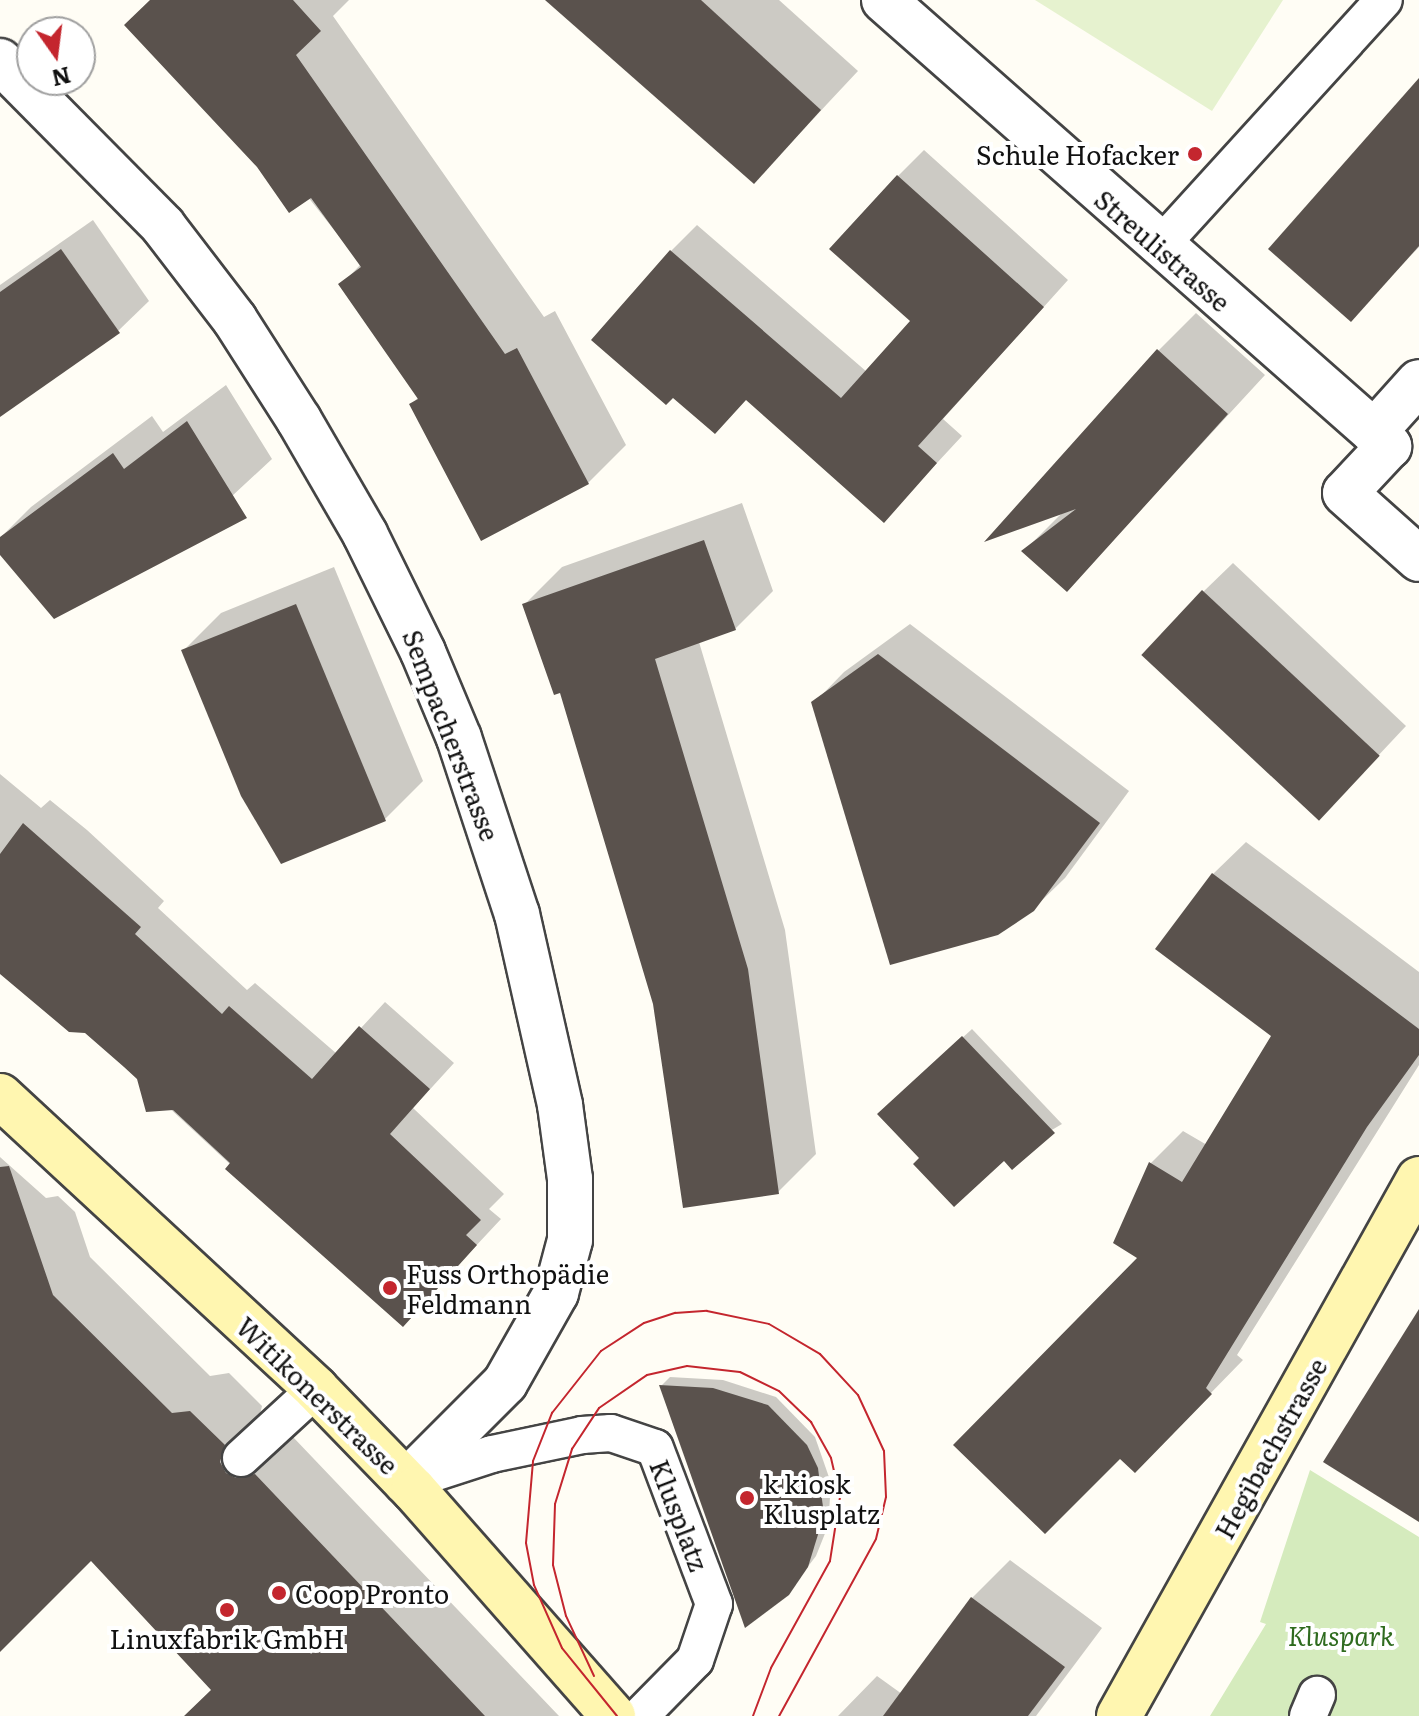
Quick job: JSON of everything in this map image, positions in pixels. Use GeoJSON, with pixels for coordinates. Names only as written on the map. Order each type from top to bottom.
{"type":"FeatureCollection","features":[{"type":"Feature","properties":{"kind":"main road","name":"Witikonerstrasse"},"geometry":{"type":"LineString","coordinates":[[0,1096],[316,1389],[406,1482],[613,1716]]}},
{"type":"Feature","properties":{"kind":"main road","name":"Hegibachstrasse"},"geometry":{"type":"LineString","coordinates":[[1119,1716],[1419,1179]]}},
{"type":"Feature","properties":{"kind":"street","name":"Streulistrasse"},"geometry":{"type":"LineString","coordinates":[[884,0],[1159,247],[1374,432]]}},
{"type":"Feature","properties":{"kind":"street","name":"Sempacherstrasse"},"geometry":{"type":"LineString","coordinates":[[0,61],[163,226],[235,320],[365,534],[423,652],[490,826],[542,1013],[570,1179],[570,1240],[556,1293],[505,1383],[406,1482]]}},
{"type":"Feature","properties":{"kind":"street"},"geometry":{"type":"LineString","coordinates":[[1419,382],[1374,432],[1389,446],[1345,493],[1419,559]]}},
{"type":"Feature","properties":{"kind":"lane"},"geometry":{"type":"LineString","coordinates":[[1159,247],[1384,0]]}},
{"type":"Feature","properties":{"kind":"lane"},"geometry":{"type":"LineString","coordinates":[[241,1458],[316,1389]]}},
{"type":"Feature","properties":{"kind":"lane","name":"Klusplatz"},"geometry":{"type":"LineString","coordinates":[[406,1482],[492,1454],[582,1435],[611,1433],[655,1448],[714,1604],[695,1660],[640,1716]]}},
{"type":"Feature","properties":{"kind":"green space"},"geometry":{"type":"Polygon","coordinates":[[[1035,0],[1283,0],[1212,111],[1035,0]]]}},
{"type":"Feature","properties":{"kind":"green space","name":"Kluspark"},"geometry":{"type":"Polygon","coordinates":[[[1310,1470],[1419,1537],[1419,1716],[1210,1716],[1266,1624],[1260,1622],[1310,1470]]]}},
{"type":"Feature","properties":{"kind":"building"},"geometry":{"type":"Polygon","coordinates":[[[150,0],[293,0],[321,31],[296,55],[505,354],[517,348],[589,484],[481,541],[409,404],[418,399],[338,284],[361,267],[311,198],[289,213],[257,167],[124,25],[150,0]]]}},
{"type":"Feature","properties":{"kind":"building"},"geometry":{"type":"Polygon","coordinates":[[[545,0],[701,0],[821,110],[754,184],[545,0]]]}},
{"type":"Feature","properties":{"kind":"building"},"geometry":{"type":"Polygon","coordinates":[[[1419,78],[1419,246],[1351,322],[1268,249],[1419,78]]]}},
{"type":"Feature","properties":{"kind":"building"},"geometry":{"type":"Polygon","coordinates":[[[897,175],[1044,307],[918,446],[937,463],[884,523],[746,400],[715,434],[673,398],[666,405],[591,340],[670,250],[841,398],[910,321],[829,249],[897,175]]]}},
{"type":"Feature","properties":{"kind":"building"},"geometry":{"type":"Polygon","coordinates":[[[61,249],[120,333],[0,417],[0,292],[61,249]]]}},
{"type":"Feature","properties":{"kind":"building"},"geometry":{"type":"Polygon","coordinates":[[[1157,349],[1228,414],[1067,592],[1021,551],[1076,509],[984,542],[1157,349]]]}},
{"type":"Feature","properties":{"kind":"building"},"geometry":{"type":"Polygon","coordinates":[[[187,421],[247,518],[54,619],[0,555],[0,537],[113,453],[124,469],[187,421]]]}},
{"type":"Feature","properties":{"kind":"building"},"geometry":{"type":"Polygon","coordinates":[[[704,540],[736,630],[655,659],[748,969],[779,1194],[683,1208],[653,1004],[560,693],[554,695],[522,604],[704,540]]]}},
{"type":"Feature","properties":{"kind":"building"},"geometry":{"type":"Polygon","coordinates":[[[1202,590],[1380,756],[1319,821],[1141,655],[1202,590]]]}},
{"type":"Feature","properties":{"kind":"building"},"geometry":{"type":"Polygon","coordinates":[[[296,604],[386,821],[281,864],[241,796],[181,650],[296,604]]]}},
{"type":"Feature","properties":{"kind":"building"},"geometry":{"type":"Polygon","coordinates":[[[878,654],[1100,823],[1034,911],[998,935],[890,965],[811,702],[878,654]]]}},
{"type":"Feature","properties":{"kind":"building"},"geometry":{"type":"Polygon","coordinates":[[[23,823],[141,927],[135,934],[222,1014],[229,1006],[312,1079],[359,1026],[430,1089],[390,1134],[481,1220],[466,1235],[477,1245],[403,1327],[225,1169],[230,1163],[173,1110],[146,1112],[137,1079],[124,1067],[85,1033],[69,1032],[0,974],[0,854],[23,823]]]}},
{"type":"Feature","properties":{"kind":"building"},"geometry":{"type":"Polygon","coordinates":[[[1212,873],[1419,1029],[1419,1055],[1367,1127],[1206,1388],[1212,1394],[1135,1473],[1120,1459],[1045,1534],[953,1445],[1137,1258],[1113,1243],[1149,1162],[1182,1182],[1271,1036],[1155,949],[1212,873]]]}},
{"type":"Feature","properties":{"kind":"building"},"geometry":{"type":"Polygon","coordinates":[[[962,1036],[1055,1133],[1012,1170],[1004,1161],[954,1207],[913,1164],[919,1158],[877,1114],[962,1036]]]}},
{"type":"Feature","properties":{"kind":"building"},"geometry":{"type":"Polygon","coordinates":[[[9,1166],[53,1295],[172,1413],[190,1411],[225,1445],[220,1462],[226,1473],[236,1478],[255,1474],[485,1716],[184,1716],[211,1690],[91,1561],[0,1652],[0,1167],[9,1166]]]}},
{"type":"Feature","properties":{"kind":"building"},"geometry":{"type":"Polygon","coordinates":[[[1419,1309],[1419,1522],[1323,1462],[1419,1309]]]}},
{"type":"Feature","properties":{"kind":"building"},"geometry":{"type":"Polygon","coordinates":[[[659,1385],[713,1388],[768,1405],[807,1445],[818,1468],[824,1515],[808,1567],[789,1595],[745,1628],[659,1385]]]}},
{"type":"Feature","properties":{"kind":"building"},"geometry":{"type":"Polygon","coordinates":[[[971,1597],[1065,1667],[1028,1716],[883,1716],[971,1597]]]}},
{"type":"Feature","properties":{"kind":"tram line"},"geometry":{"type":"LineString","coordinates":[[617,1716],[562,1648],[534,1585],[526,1543],[533,1461],[552,1413],[601,1351],[644,1323],[675,1313],[707,1311],[769,1324],[820,1354],[858,1395],[884,1451],[886,1497],[876,1539],[779,1716]]}},
{"type":"Feature","properties":{"kind":"tram line"},"geometry":{"type":"LineString","coordinates":[[594,1676],[566,1616],[553,1565],[555,1504],[572,1449],[599,1408],[647,1375],[687,1366],[740,1372],[779,1391],[811,1422],[831,1458],[840,1497],[830,1561],[771,1668],[753,1716]]}},
{"type":"Feature","properties":{"kind":"place","name":"Schule Hofacker"},"geometry":{"type":"Point","coordinates":[1195,154]}},
{"type":"Feature","properties":{"kind":"place","name":"Fuss Orthopädie Feldmann"},"geometry":{"type":"Point","coordinates":[390,1288]}},
{"type":"Feature","properties":{"kind":"place","name":"k kiosk Klusplatz"},"geometry":{"type":"Point","coordinates":[747,1498]}},
{"type":"Feature","properties":{"kind":"place","name":"Coop Pronto"},"geometry":{"type":"Point","coordinates":[279,1593]}},
{"type":"Feature","properties":{"kind":"place","name":"Linuxfabrik GmbH"},"geometry":{"type":"Point","coordinates":[227,1610]}}]}
